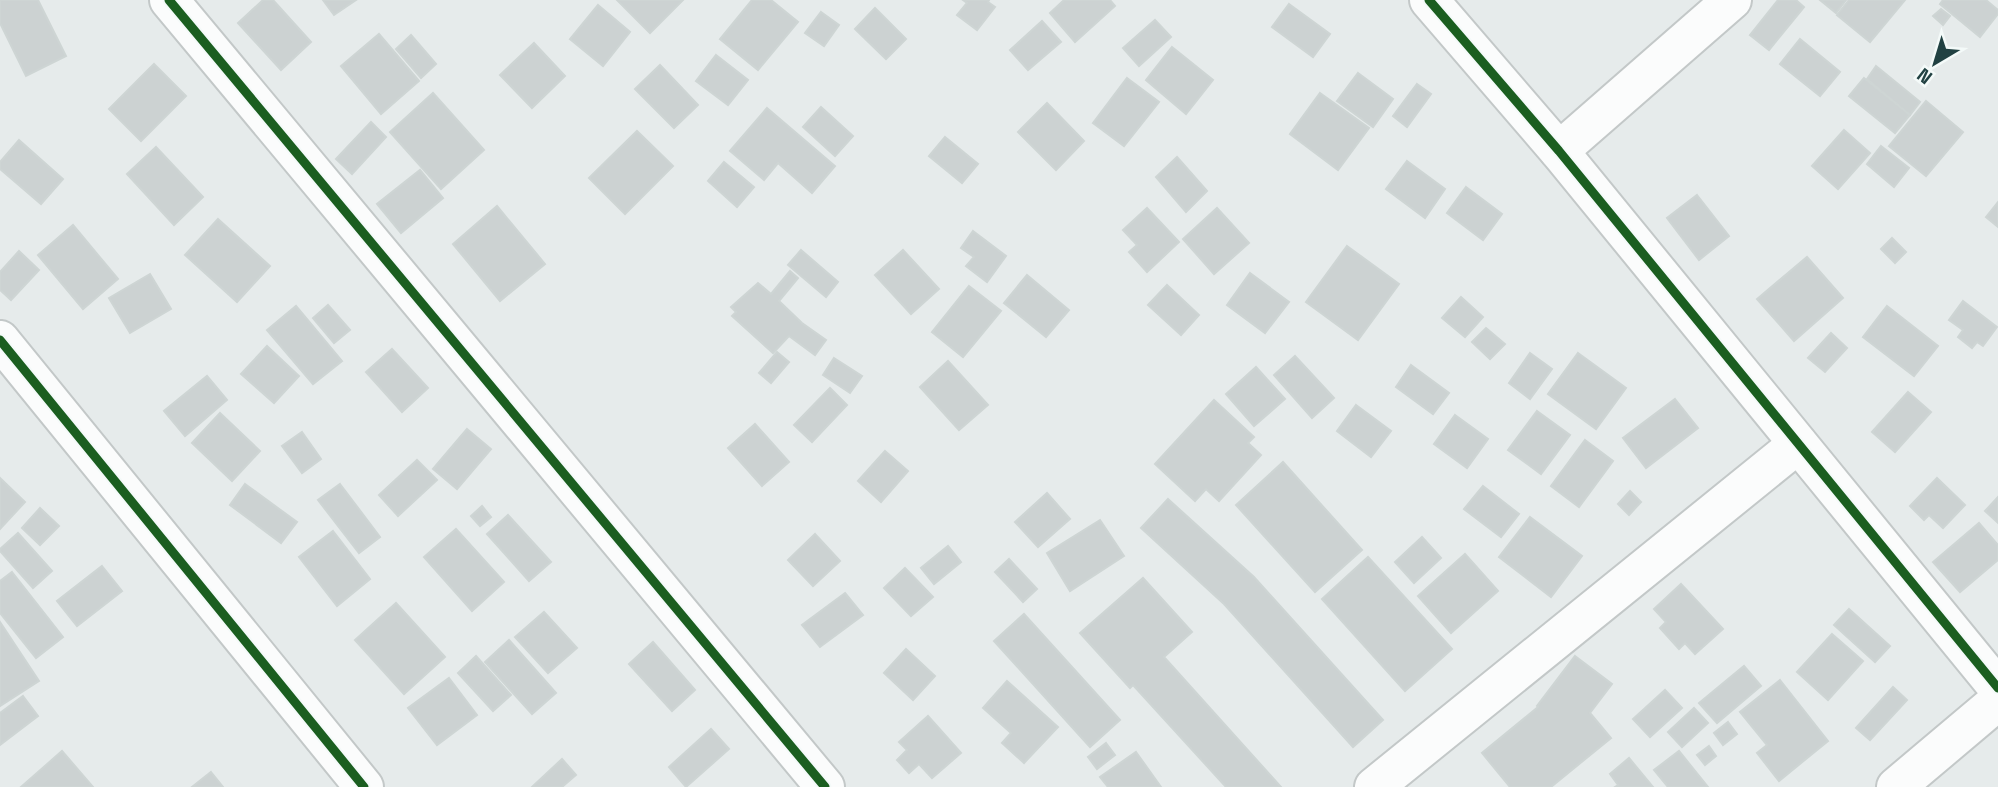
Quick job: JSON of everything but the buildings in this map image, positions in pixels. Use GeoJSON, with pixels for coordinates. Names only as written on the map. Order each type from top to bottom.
{"type":"FeatureCollection","features":[{"type":"Feature","properties":{"kind":"street"},"geometry":{"type":"LineString","coordinates":[[169,0],[825,787]]}},
{"type":"Feature","properties":{"kind":"street"},"geometry":{"type":"LineString","coordinates":[[1429,0],[1559,151],[1998,688]]}},
{"type":"Feature","properties":{"kind":"street"},"geometry":{"type":"LineString","coordinates":[[1559,151],[1732,0]]}},
{"type":"Feature","properties":{"kind":"street"},"geometry":{"type":"LineString","coordinates":[[0,340],[364,787]]}},
{"type":"Feature","properties":{"kind":"street"},"geometry":{"type":"LineString","coordinates":[[1374,787],[1798,444]]}},
{"type":"Feature","properties":{"kind":"street"},"geometry":{"type":"LineString","coordinates":[[1896,787],[1998,701]]}},
{"type":"Feature","properties":{"kind":"cycle path"},"geometry":{"type":"LineString","coordinates":[[169,0],[825,787]]}},
{"type":"Feature","properties":{"kind":"cycle path"},"geometry":{"type":"LineString","coordinates":[[1429,0],[1559,151],[1998,688]]}},
{"type":"Feature","properties":{"kind":"cycle path"},"geometry":{"type":"LineString","coordinates":[[0,340],[364,787]]}}]}
